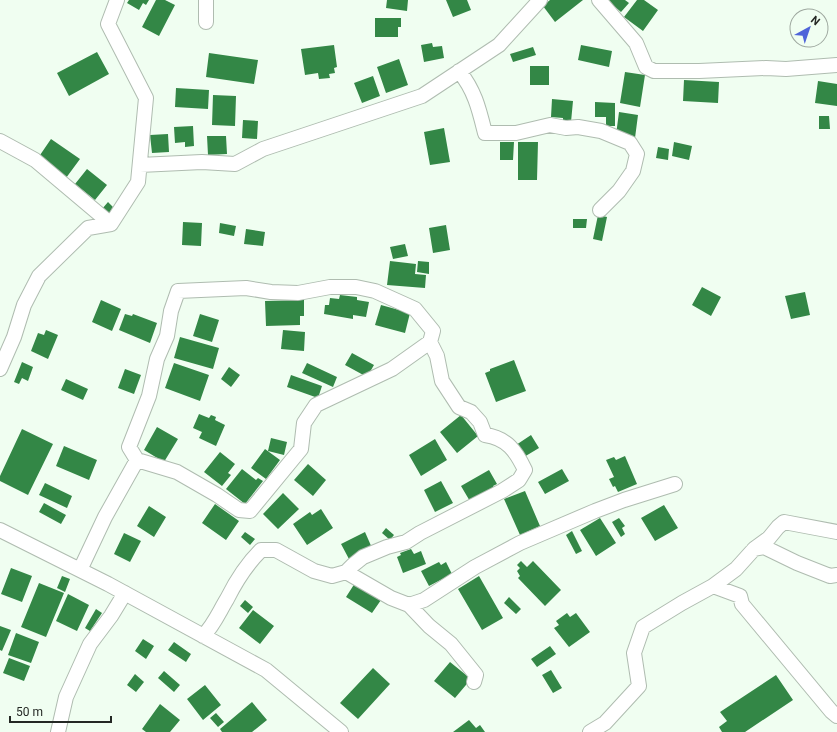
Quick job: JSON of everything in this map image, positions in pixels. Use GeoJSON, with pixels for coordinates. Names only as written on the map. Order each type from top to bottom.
{"type":"FeatureCollection","features":[{"type":"Feature","properties":{"kind":"street"},"geometry":{"type":"LineString","coordinates":[[0,369],[14,337],[24,305],[39,276],[88,228],[111,224],[138,182],[146,98],[108,24],[117,0]]}},
{"type":"Feature","properties":{"kind":"street"},"geometry":{"type":"LineString","coordinates":[[206,0],[206,22]]}},
{"type":"Feature","properties":{"kind":"street"},"geometry":{"type":"LineString","coordinates":[[140,164],[202,162],[235,164],[263,149],[422,96],[499,45],[540,0]]}},
{"type":"Feature","properties":{"kind":"street"},"geometry":{"type":"LineString","coordinates":[[599,0],[636,43],[646,67],[654,71],[699,71],[766,68],[786,69],[837,65]]}},
{"type":"Feature","properties":{"kind":"street"},"geometry":{"type":"LineString","coordinates":[[460,71],[469,84],[478,106],[485,133],[516,133],[550,125],[566,128],[578,127],[601,131],[630,143],[637,154],[633,171],[619,191],[600,210]]}},
{"type":"Feature","properties":{"kind":"street"},"geometry":{"type":"LineString","coordinates":[[0,141],[35,160],[111,224]]}},
{"type":"Feature","properties":{"kind":"street"},"geometry":{"type":"LineString","coordinates":[[330,287],[356,287],[375,291],[415,309],[433,332],[430,342],[392,369],[316,405],[304,423],[301,449],[250,511],[239,510],[217,495],[177,472],[137,460],[129,447],[149,396],[157,359],[167,336],[171,311],[178,291],[246,288],[271,292],[298,293],[330,287]]}},
{"type":"Feature","properties":{"kind":"street"},"geometry":{"type":"LineString","coordinates":[[203,636],[212,627],[240,577],[252,559],[261,550],[276,550],[309,568],[332,576],[346,572],[363,557],[387,547],[406,542],[420,533],[502,491],[519,480],[525,470],[519,458],[509,445],[497,436],[485,435],[480,422],[471,412],[459,407],[442,381],[437,356],[430,342]]}},
{"type":"Feature","properties":{"kind":"street"},"geometry":{"type":"LineString","coordinates":[[80,570],[105,517],[137,460]]}},
{"type":"Feature","properties":{"kind":"street"},"geometry":{"type":"LineString","coordinates":[[409,605],[424,600],[475,567],[520,543],[595,510],[675,484]]}},
{"type":"Feature","properties":{"kind":"street"},"geometry":{"type":"LineString","coordinates":[[590,732],[605,723],[639,686],[634,653],[643,627],[713,586],[736,569],[754,549],[784,522],[837,532]]}},
{"type":"Feature","properties":{"kind":"street"},"geometry":{"type":"LineString","coordinates":[[0,530],[125,593],[266,670],[341,732]]}},
{"type":"Feature","properties":{"kind":"street"},"geometry":{"type":"LineString","coordinates":[[754,549],[764,547],[797,564],[830,576],[837,575]]}},
{"type":"Feature","properties":{"kind":"street"},"geometry":{"type":"LineString","coordinates":[[346,572],[391,598],[409,605],[429,626],[451,644],[476,675],[474,682]]}},
{"type":"Feature","properties":{"kind":"street"},"geometry":{"type":"LineString","coordinates":[[713,586],[740,596],[742,604],[831,711],[837,716]]}},
{"type":"Feature","properties":{"kind":"street"},"geometry":{"type":"LineString","coordinates":[[58,732],[66,697],[90,644],[111,616],[125,593]]}},
{"type":"Feature","properties":{"kind":"building"},"geometry":{"type":"Polygon","coordinates":[[[129,0],[149,0],[146,5],[143,3],[139,10],[127,3],[129,0]]]}},
{"type":"Feature","properties":{"kind":"building"},"geometry":{"type":"Polygon","coordinates":[[[156,0],[165,0],[175,5],[159,36],[142,27],[156,0]]]}},
{"type":"Feature","properties":{"kind":"building"},"geometry":{"type":"Polygon","coordinates":[[[387,0],[408,0],[407,11],[386,8],[387,0]]]}},
{"type":"Feature","properties":{"kind":"building"},"geometry":{"type":"Polygon","coordinates":[[[446,0],[467,0],[471,10],[453,17],[446,0]]]}},
{"type":"Feature","properties":{"kind":"building"},"geometry":{"type":"Polygon","coordinates":[[[550,0],[583,0],[555,22],[543,6],[550,0]]]}},
{"type":"Feature","properties":{"kind":"building"},"geometry":{"type":"Polygon","coordinates":[[[607,0],[625,0],[629,3],[621,12],[607,0]]]}},
{"type":"Feature","properties":{"kind":"building"},"geometry":{"type":"Polygon","coordinates":[[[637,0],[644,0],[658,10],[643,31],[624,17],[637,0]]]}},
{"type":"Feature","properties":{"kind":"building"},"geometry":{"type":"Polygon","coordinates":[[[375,18],[401,18],[401,27],[398,27],[398,37],[375,37],[375,18]]]}},
{"type":"Feature","properties":{"kind":"building"},"geometry":{"type":"Polygon","coordinates":[[[432,43],[433,47],[442,46],[444,58],[424,62],[421,45],[432,43]]]}},
{"type":"Feature","properties":{"kind":"building"},"geometry":{"type":"Polygon","coordinates":[[[334,45],[337,67],[334,68],[335,73],[329,74],[330,78],[319,79],[318,73],[305,75],[301,49],[334,45]]]}},
{"type":"Feature","properties":{"kind":"building"},"geometry":{"type":"Polygon","coordinates":[[[581,45],[612,51],[609,67],[578,60],[581,45]]]}},
{"type":"Feature","properties":{"kind":"building"},"geometry":{"type":"Polygon","coordinates":[[[533,47],[536,55],[513,62],[510,54],[533,47]]]}},
{"type":"Feature","properties":{"kind":"building"},"geometry":{"type":"Polygon","coordinates":[[[97,52],[109,74],[69,96],[57,73],[97,52]]]}},
{"type":"Feature","properties":{"kind":"building"},"geometry":{"type":"Polygon","coordinates":[[[209,53],[258,60],[254,84],[206,77],[209,53]]]}},
{"type":"Feature","properties":{"kind":"building"},"geometry":{"type":"Polygon","coordinates":[[[399,59],[408,85],[386,93],[377,67],[399,59]]]}},
{"type":"Feature","properties":{"kind":"building"},"geometry":{"type":"Polygon","coordinates":[[[530,66],[549,66],[549,85],[530,85],[530,66]]]}},
{"type":"Feature","properties":{"kind":"building"},"geometry":{"type":"Polygon","coordinates":[[[625,72],[645,75],[640,107],[620,103],[625,72]]]}},
{"type":"Feature","properties":{"kind":"building"},"geometry":{"type":"Polygon","coordinates":[[[373,76],[380,96],[362,103],[354,83],[373,76]]]}},
{"type":"Feature","properties":{"kind":"building"},"geometry":{"type":"Polygon","coordinates":[[[684,80],[719,82],[718,103],[683,101],[684,80]]]}},
{"type":"Feature","properties":{"kind":"building"},"geometry":{"type":"Polygon","coordinates":[[[818,81],[837,84],[837,106],[815,103],[818,81]]]}},
{"type":"Feature","properties":{"kind":"building"},"geometry":{"type":"Polygon","coordinates":[[[176,88],[209,90],[208,109],[175,107],[176,88]]]}},
{"type":"Feature","properties":{"kind":"building"},"geometry":{"type":"Polygon","coordinates":[[[213,95],[236,96],[235,126],[212,125],[213,95]]]}},
{"type":"Feature","properties":{"kind":"building"},"geometry":{"type":"Polygon","coordinates":[[[552,99],[573,101],[571,122],[563,122],[563,118],[551,117],[552,99]]]}},
{"type":"Feature","properties":{"kind":"building"},"geometry":{"type":"Polygon","coordinates":[[[595,102],[615,103],[615,126],[606,126],[606,117],[595,117],[595,102]]]}},
{"type":"Feature","properties":{"kind":"building"},"geometry":{"type":"Polygon","coordinates":[[[619,112],[638,115],[635,138],[616,135],[619,112]]]}},
{"type":"Feature","properties":{"kind":"building"},"geometry":{"type":"Polygon","coordinates":[[[819,116],[829,116],[830,129],[819,129],[819,116]]]}},
{"type":"Feature","properties":{"kind":"building"},"geometry":{"type":"Polygon","coordinates":[[[243,120],[258,121],[257,139],[242,138],[243,120]]]}},
{"type":"Feature","properties":{"kind":"building"},"geometry":{"type":"Polygon","coordinates":[[[193,126],[194,146],[185,147],[185,142],[175,143],[174,127],[193,126]]]}},
{"type":"Feature","properties":{"kind":"building"},"geometry":{"type":"Polygon","coordinates":[[[444,128],[450,162],[430,165],[424,132],[444,128]]]}},
{"type":"Feature","properties":{"kind":"building"},"geometry":{"type":"Polygon","coordinates":[[[168,134],[169,152],[152,153],[150,135],[168,134]]]}},
{"type":"Feature","properties":{"kind":"building"},"geometry":{"type":"Polygon","coordinates":[[[207,136],[226,136],[227,154],[208,155],[207,136]]]}},
{"type":"Feature","properties":{"kind":"building"},"geometry":{"type":"Polygon","coordinates":[[[51,139],[80,159],[66,178],[38,158],[51,139]]]}},
{"type":"Feature","properties":{"kind":"building"},"geometry":{"type":"Polygon","coordinates":[[[500,142],[514,142],[513,160],[500,160],[500,142]]]}},
{"type":"Feature","properties":{"kind":"building"},"geometry":{"type":"Polygon","coordinates":[[[518,142],[538,142],[537,180],[518,180],[518,142]]]}},
{"type":"Feature","properties":{"kind":"building"},"geometry":{"type":"Polygon","coordinates":[[[674,142],[692,146],[689,160],[672,156],[674,142]]]}},
{"type":"Feature","properties":{"kind":"building"},"geometry":{"type":"Polygon","coordinates":[[[658,147],[669,149],[668,160],[656,158],[658,147]]]}},
{"type":"Feature","properties":{"kind":"building"},"geometry":{"type":"Polygon","coordinates":[[[87,169],[107,185],[95,200],[75,184],[87,169]]]}},
{"type":"Feature","properties":{"kind":"building"},"geometry":{"type":"Polygon","coordinates":[[[108,202],[117,211],[111,217],[102,209],[108,202]]]}},
{"type":"Feature","properties":{"kind":"building"},"geometry":{"type":"Polygon","coordinates":[[[598,215],[607,217],[602,241],[593,239],[598,215]]]}},
{"type":"Feature","properties":{"kind":"building"},"geometry":{"type":"Polygon","coordinates":[[[573,219],[587,219],[586,228],[573,228],[573,219]]]}},
{"type":"Feature","properties":{"kind":"building"},"geometry":{"type":"Polygon","coordinates":[[[183,222],[202,223],[201,246],[182,245],[183,222]]]}},
{"type":"Feature","properties":{"kind":"building"},"geometry":{"type":"Polygon","coordinates":[[[220,223],[236,226],[234,236],[219,233],[220,223]]]}},
{"type":"Feature","properties":{"kind":"building"},"geometry":{"type":"Polygon","coordinates":[[[446,225],[450,250],[433,253],[429,228],[446,225]]]}},
{"type":"Feature","properties":{"kind":"building"},"geometry":{"type":"Polygon","coordinates":[[[246,229],[265,232],[263,246],[244,244],[246,229]]]}},
{"type":"Feature","properties":{"kind":"building"},"geometry":{"type":"Polygon","coordinates":[[[405,244],[408,256],[393,259],[390,247],[405,244]]]}},
{"type":"Feature","properties":{"kind":"building"},"geometry":{"type":"Polygon","coordinates":[[[390,261],[416,264],[415,274],[426,275],[425,288],[387,285],[390,261]]]}},
{"type":"Feature","properties":{"kind":"building"},"geometry":{"type":"Polygon","coordinates":[[[418,261],[429,262],[429,274],[417,272],[418,261]]]}},
{"type":"Feature","properties":{"kind":"building"},"geometry":{"type":"Polygon","coordinates":[[[702,287],[721,297],[711,316],[692,305],[702,287]]]}},
{"type":"Feature","properties":{"kind":"building"},"geometry":{"type":"Polygon","coordinates":[[[805,292],[810,315],[791,319],[785,296],[805,292]]]}},
{"type":"Feature","properties":{"kind":"building"},"geometry":{"type":"Polygon","coordinates":[[[340,295],[357,297],[357,300],[369,302],[366,317],[353,315],[353,319],[324,314],[325,305],[329,305],[330,298],[339,299],[340,295]]]}},
{"type":"Feature","properties":{"kind":"building"},"geometry":{"type":"Polygon","coordinates":[[[101,300],[121,309],[112,331],[92,322],[101,300]]]}},
{"type":"Feature","properties":{"kind":"building"},"geometry":{"type":"Polygon","coordinates":[[[304,300],[304,316],[300,316],[300,325],[266,326],[265,301],[304,300]]]}},
{"type":"Feature","properties":{"kind":"building"},"geometry":{"type":"Polygon","coordinates":[[[381,305],[410,313],[405,333],[375,325],[381,305]]]}},
{"type":"Feature","properties":{"kind":"building"},"geometry":{"type":"Polygon","coordinates":[[[125,314],[132,316],[133,314],[157,323],[150,343],[119,330],[125,314]]]}},
{"type":"Feature","properties":{"kind":"building"},"geometry":{"type":"Polygon","coordinates":[[[200,314],[219,320],[212,342],[193,336],[200,314]]]}},
{"type":"Feature","properties":{"kind":"building"},"geometry":{"type":"Polygon","coordinates":[[[46,330],[58,335],[48,359],[31,351],[38,333],[44,335],[46,330]]]}},
{"type":"Feature","properties":{"kind":"building"},"geometry":{"type":"Polygon","coordinates":[[[283,330],[305,332],[304,351],[281,349],[283,330]]]}},
{"type":"Feature","properties":{"kind":"building"},"geometry":{"type":"Polygon","coordinates":[[[180,337],[219,348],[213,369],[174,358],[180,337]]]}},
{"type":"Feature","properties":{"kind":"building"},"geometry":{"type":"Polygon","coordinates":[[[352,353],[374,365],[367,377],[345,365],[352,353]]]}},
{"type":"Feature","properties":{"kind":"building"},"geometry":{"type":"Polygon","coordinates":[[[514,360],[526,391],[496,402],[485,373],[490,371],[490,369],[514,360]]]}},
{"type":"Feature","properties":{"kind":"building"},"geometry":{"type":"Polygon","coordinates":[[[22,362],[33,367],[28,381],[22,378],[19,384],[14,382],[22,362]]]}},
{"type":"Feature","properties":{"kind":"building"},"geometry":{"type":"Polygon","coordinates":[[[174,363],[209,375],[200,401],[165,388],[174,363]]]}},
{"type":"Feature","properties":{"kind":"building"},"geometry":{"type":"Polygon","coordinates":[[[307,363],[337,377],[333,387],[302,373],[307,363]]]}},
{"type":"Feature","properties":{"kind":"building"},"geometry":{"type":"Polygon","coordinates":[[[229,367],[240,375],[231,387],[221,379],[229,367]]]}},
{"type":"Feature","properties":{"kind":"building"},"geometry":{"type":"Polygon","coordinates":[[[125,369],[141,375],[134,394],[118,388],[125,369]]]}},
{"type":"Feature","properties":{"kind":"building"},"geometry":{"type":"Polygon","coordinates":[[[291,375],[322,386],[318,398],[287,387],[291,375]]]}},
{"type":"Feature","properties":{"kind":"building"},"geometry":{"type":"Polygon","coordinates":[[[66,379],[88,389],[83,400],[61,390],[66,379]]]}},
{"type":"Feature","properties":{"kind":"building"},"geometry":{"type":"Polygon","coordinates":[[[199,414],[209,418],[211,415],[216,417],[215,420],[225,425],[216,446],[199,438],[202,432],[193,428],[199,414]]]}},
{"type":"Feature","properties":{"kind":"building"},"geometry":{"type":"Polygon","coordinates":[[[461,415],[478,436],[457,453],[440,432],[461,415]]]}},
{"type":"Feature","properties":{"kind":"building"},"geometry":{"type":"Polygon","coordinates":[[[157,427],[178,439],[164,462],[144,450],[157,427]]]}},
{"type":"Feature","properties":{"kind":"building"},"geometry":{"type":"Polygon","coordinates":[[[22,429],[53,444],[28,495],[0,481],[0,476],[22,429]]]}},
{"type":"Feature","properties":{"kind":"building"},"geometry":{"type":"Polygon","coordinates":[[[531,435],[539,448],[524,457],[516,445],[531,435]]]}},
{"type":"Feature","properties":{"kind":"building"},"geometry":{"type":"Polygon","coordinates":[[[271,438],[287,442],[284,455],[268,451],[271,438]]]}},
{"type":"Feature","properties":{"kind":"building"},"geometry":{"type":"Polygon","coordinates":[[[435,439],[447,460],[421,476],[409,455],[435,439]]]}},
{"type":"Feature","properties":{"kind":"building"},"geometry":{"type":"Polygon","coordinates":[[[64,446],[97,460],[89,480],[56,466],[64,446]]]}},
{"type":"Feature","properties":{"kind":"building"},"geometry":{"type":"Polygon","coordinates":[[[265,449],[280,460],[266,479],[251,468],[265,449]]]}},
{"type":"Feature","properties":{"kind":"building"},"geometry":{"type":"Polygon","coordinates":[[[220,452],[235,464],[228,473],[231,475],[222,486],[204,472],[220,452]]]}},
{"type":"Feature","properties":{"kind":"building"},"geometry":{"type":"Polygon","coordinates":[[[625,456],[637,484],[618,492],[615,486],[613,487],[609,479],[614,477],[606,460],[614,457],[616,460],[625,456]]]}},
{"type":"Feature","properties":{"kind":"building"},"geometry":{"type":"Polygon","coordinates":[[[308,464],[326,480],[313,496],[294,480],[308,464]]]}},
{"type":"Feature","properties":{"kind":"building"},"geometry":{"type":"Polygon","coordinates":[[[242,469],[256,480],[258,478],[263,481],[245,504],[226,489],[242,469]]]}},
{"type":"Feature","properties":{"kind":"building"},"geometry":{"type":"Polygon","coordinates":[[[562,469],[569,481],[545,494],[538,482],[562,469]]]}},
{"type":"Feature","properties":{"kind":"building"},"geometry":{"type":"Polygon","coordinates":[[[489,470],[497,484],[493,486],[495,489],[471,503],[461,486],[489,470]]]}},
{"type":"Feature","properties":{"kind":"building"},"geometry":{"type":"Polygon","coordinates":[[[441,481],[453,503],[435,512],[424,490],[441,481]]]}},
{"type":"Feature","properties":{"kind":"building"},"geometry":{"type":"Polygon","coordinates":[[[45,483],[72,496],[67,508],[39,495],[45,483]]]}},
{"type":"Feature","properties":{"kind":"building"},"geometry":{"type":"Polygon","coordinates":[[[525,491],[540,526],[520,535],[504,499],[525,491]]]}},
{"type":"Feature","properties":{"kind":"building"},"geometry":{"type":"Polygon","coordinates":[[[283,493],[299,509],[278,529],[263,514],[283,493]]]}},
{"type":"Feature","properties":{"kind":"building"},"geometry":{"type":"Polygon","coordinates":[[[44,503],[66,515],[61,524],[39,512],[44,503]]]}},
{"type":"Feature","properties":{"kind":"building"},"geometry":{"type":"Polygon","coordinates":[[[215,504],[239,521],[226,540],[202,523],[215,504]]]}},
{"type":"Feature","properties":{"kind":"building"},"geometry":{"type":"Polygon","coordinates":[[[664,505],[678,528],[655,541],[641,518],[664,505]]]}},
{"type":"Feature","properties":{"kind":"building"},"geometry":{"type":"Polygon","coordinates":[[[149,506],[166,517],[154,537],[137,526],[149,506]]]}},
{"type":"Feature","properties":{"kind":"building"},"geometry":{"type":"Polygon","coordinates":[[[321,509],[333,528],[307,545],[293,524],[310,512],[312,515],[321,509]]]}},
{"type":"Feature","properties":{"kind":"building"},"geometry":{"type":"Polygon","coordinates":[[[600,518],[616,543],[596,556],[580,530],[600,518]]]}},
{"type":"Feature","properties":{"kind":"building"},"geometry":{"type":"Polygon","coordinates":[[[619,518],[625,526],[622,528],[625,534],[621,537],[612,522],[619,518]]]}},
{"type":"Feature","properties":{"kind":"building"},"geometry":{"type":"Polygon","coordinates":[[[386,528],[394,535],[390,540],[382,533],[386,528]]]}},
{"type":"Feature","properties":{"kind":"building"},"geometry":{"type":"Polygon","coordinates":[[[572,531],[582,551],[576,554],[566,535],[572,531]]]}},
{"type":"Feature","properties":{"kind":"building"},"geometry":{"type":"Polygon","coordinates":[[[245,532],[255,539],[250,545],[241,537],[245,532]]]}},
{"type":"Feature","properties":{"kind":"building"},"geometry":{"type":"Polygon","coordinates":[[[365,532],[372,548],[349,559],[341,544],[365,532]]]}},
{"type":"Feature","properties":{"kind":"building"},"geometry":{"type":"Polygon","coordinates":[[[124,533],[141,541],[130,562],[114,554],[124,533]]]}},
{"type":"Feature","properties":{"kind":"building"},"geometry":{"type":"Polygon","coordinates":[[[411,549],[414,554],[421,551],[426,564],[403,573],[397,557],[401,555],[400,553],[411,549]]]}},
{"type":"Feature","properties":{"kind":"building"},"geometry":{"type":"Polygon","coordinates":[[[521,561],[527,567],[533,561],[561,590],[545,606],[518,578],[520,576],[517,571],[520,568],[517,565],[521,561]]]}},
{"type":"Feature","properties":{"kind":"building"},"geometry":{"type":"Polygon","coordinates":[[[439,562],[441,565],[446,562],[452,574],[429,586],[421,571],[439,562]]]}},
{"type":"Feature","properties":{"kind":"building"},"geometry":{"type":"Polygon","coordinates":[[[11,568],[32,576],[22,602],[1,594],[11,568]]]}},
{"type":"Feature","properties":{"kind":"building"},"geometry":{"type":"Polygon","coordinates":[[[62,576],[70,579],[65,592],[57,588],[62,576]]]}},
{"type":"Feature","properties":{"kind":"building"},"geometry":{"type":"Polygon","coordinates":[[[479,576],[503,618],[482,630],[458,589],[479,576]]]}},
{"type":"Feature","properties":{"kind":"building"},"geometry":{"type":"Polygon","coordinates":[[[39,583],[64,593],[46,637],[21,627],[39,583]]]}},
{"type":"Feature","properties":{"kind":"building"},"geometry":{"type":"Polygon","coordinates":[[[355,583],[381,600],[372,613],[346,597],[355,583]]]}},
{"type":"Feature","properties":{"kind":"building"},"geometry":{"type":"Polygon","coordinates":[[[68,594],[89,605],[77,631],[56,621],[68,594]]]}},
{"type":"Feature","properties":{"kind":"building"},"geometry":{"type":"Polygon","coordinates":[[[509,597],[521,609],[516,614],[504,603],[509,597]]]}},
{"type":"Feature","properties":{"kind":"building"},"geometry":{"type":"Polygon","coordinates":[[[245,600],[253,607],[248,613],[240,606],[245,600]]]}},
{"type":"Feature","properties":{"kind":"building"},"geometry":{"type":"Polygon","coordinates":[[[96,609],[102,613],[90,631],[85,628],[96,609]]]}},
{"type":"Feature","properties":{"kind":"building"},"geometry":{"type":"Polygon","coordinates":[[[253,610],[274,626],[260,644],[239,628],[253,610]]]}},
{"type":"Feature","properties":{"kind":"building"},"geometry":{"type":"Polygon","coordinates":[[[567,613],[570,617],[576,613],[590,632],[569,647],[554,628],[559,625],[556,621],[567,613]]]}},
{"type":"Feature","properties":{"kind":"building"},"geometry":{"type":"Polygon","coordinates":[[[0,626],[11,630],[2,651],[0,650],[0,626]]]}},
{"type":"Feature","properties":{"kind":"building"},"geometry":{"type":"Polygon","coordinates":[[[16,633],[39,642],[31,663],[8,655],[16,633]]]}},
{"type":"Feature","properties":{"kind":"building"},"geometry":{"type":"Polygon","coordinates":[[[143,639],[154,646],[146,659],[135,651],[143,639]]]}},
{"type":"Feature","properties":{"kind":"building"},"geometry":{"type":"Polygon","coordinates":[[[174,642],[191,654],[186,662],[168,650],[174,642]]]}},
{"type":"Feature","properties":{"kind":"building"},"geometry":{"type":"Polygon","coordinates":[[[550,646],[556,654],[537,667],[531,659],[550,646]]]}},
{"type":"Feature","properties":{"kind":"building"},"geometry":{"type":"Polygon","coordinates":[[[9,658],[30,666],[24,681],[3,673],[9,658]]]}},
{"type":"Feature","properties":{"kind":"building"},"geometry":{"type":"Polygon","coordinates":[[[450,662],[471,679],[455,698],[434,681],[450,662]]]}},
{"type":"Feature","properties":{"kind":"building"},"geometry":{"type":"Polygon","coordinates":[[[373,668],[390,684],[358,719],[340,703],[373,668]]]}},
{"type":"Feature","properties":{"kind":"building"},"geometry":{"type":"Polygon","coordinates":[[[551,670],[562,688],[553,693],[542,675],[551,670]]]}},
{"type":"Feature","properties":{"kind":"building"},"geometry":{"type":"Polygon","coordinates":[[[164,671],[180,685],[174,692],[158,678],[164,671]]]}},
{"type":"Feature","properties":{"kind":"building"},"geometry":{"type":"Polygon","coordinates":[[[135,674],[144,682],[136,692],[127,685],[135,674]]]}},
{"type":"Feature","properties":{"kind":"building"},"geometry":{"type":"Polygon","coordinates":[[[776,675],[793,700],[745,732],[722,732],[719,727],[727,721],[720,712],[776,675]]]}},
{"type":"Feature","properties":{"kind":"building"},"geometry":{"type":"Polygon","coordinates":[[[205,685],[221,705],[203,720],[187,699],[205,685]]]}},
{"type":"Feature","properties":{"kind":"building"},"geometry":{"type":"Polygon","coordinates":[[[252,702],[267,720],[252,732],[222,732],[220,729],[252,702]]]}},
{"type":"Feature","properties":{"kind":"building"},"geometry":{"type":"Polygon","coordinates":[[[160,704],[180,720],[170,732],[146,732],[142,729],[160,704]]]}},
{"type":"Feature","properties":{"kind":"building"},"geometry":{"type":"Polygon","coordinates":[[[216,713],[224,722],[218,727],[210,718],[216,713]]]}},
{"type":"Feature","properties":{"kind":"building"},"geometry":{"type":"Polygon","coordinates":[[[469,720],[476,728],[480,725],[485,732],[453,732],[469,720]]]}}]}
